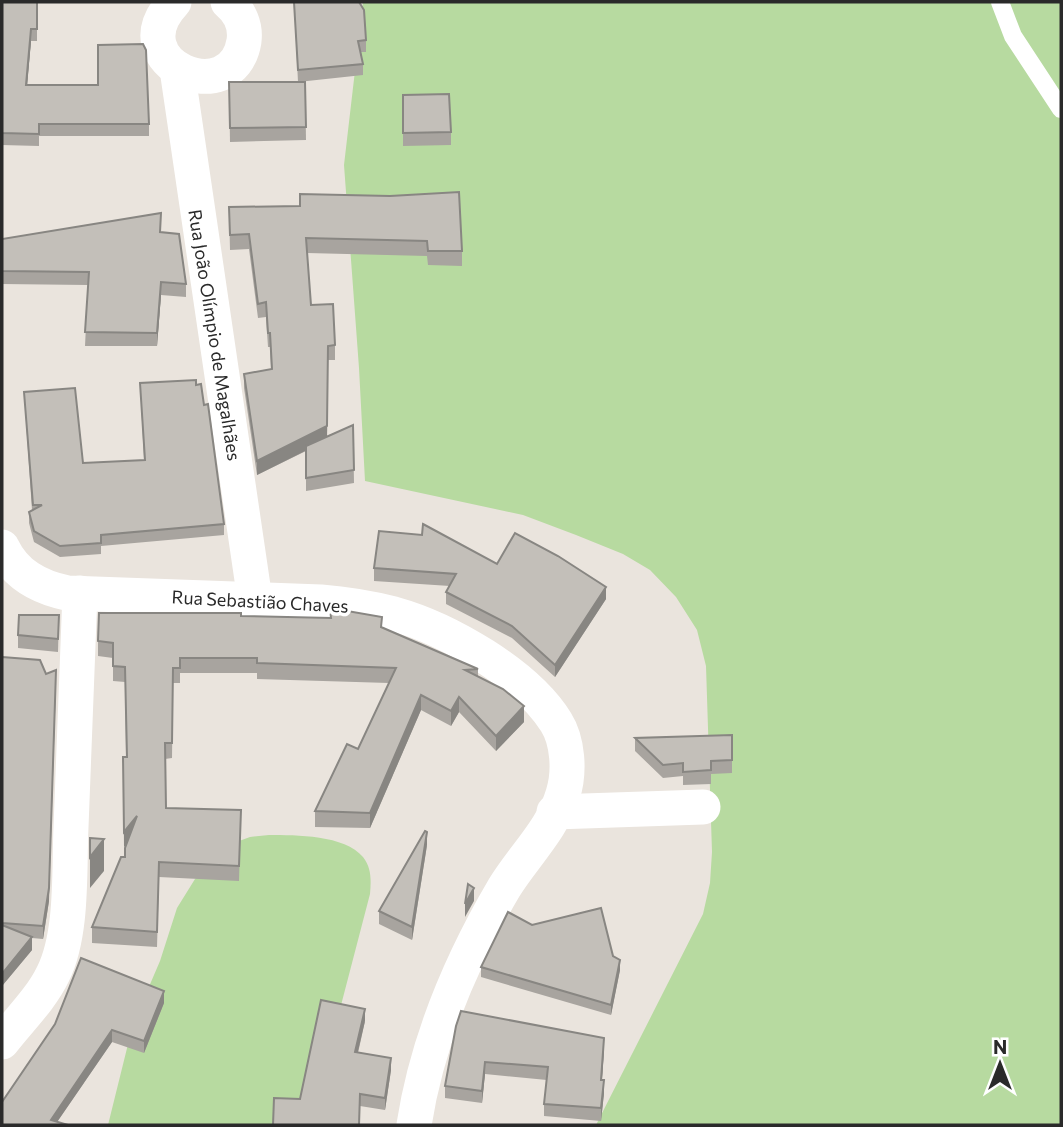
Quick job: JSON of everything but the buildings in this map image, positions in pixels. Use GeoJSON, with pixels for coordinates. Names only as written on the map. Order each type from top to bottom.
{"type":"FeatureCollection","features":[{"type":"Feature","properties":{"kind":"street","name":"Rua João Olímpio de Magalhães"},"geometry":{"type":"LineString","coordinates":[[174,2],[163,15],[158,33],[167,61],[177,69],[255,600]]}},
{"type":"Feature","properties":{"kind":"street"},"geometry":{"type":"LineString","coordinates":[[177,69],[190,76],[204,77],[218,73],[234,62],[242,49],[244,30],[237,12],[229,2]]}},
{"type":"Feature","properties":{"kind":"street","name":"Rua Sebastião Chaves"},"geometry":{"type":"LineString","coordinates":[[2,547],[16,570],[49,589],[80,593],[334,603],[397,615],[430,627],[492,661],[541,702],[557,723],[565,744],[567,768],[563,794],[511,877],[464,963],[432,1046],[414,1125]]}},
{"type":"Feature","properties":{"kind":"street"},"geometry":{"type":"LineString","coordinates":[[2,1042],[43,990],[53,974],[61,950],[67,904],[80,593]]}},
{"type":"Feature","properties":{"kind":"street"},"geometry":{"type":"LineString","coordinates":[[554,812],[703,807]]}},
{"type":"Feature","properties":{"kind":"lane"},"geometry":{"type":"LineString","coordinates":[[1000,2],[1013,36],[1061,109]]}},
{"type":"Feature","properties":{"kind":"green space"},"geometry":{"type":"Polygon","coordinates":[[[363,2],[1061,2],[1061,1125],[596,1125],[703,914],[710,883],[712,852],[706,666],[697,630],[676,597],[650,570],[623,554],[523,515],[365,481],[344,165],[363,2]]]}},
{"type":"Feature","properties":{"kind":"green space"},"geometry":{"type":"Polygon","coordinates":[[[269,835],[319,838],[345,844],[363,857],[370,875],[370,894],[327,1059],[315,1125],[108,1125],[133,1024],[160,961],[177,908],[195,879],[231,844],[250,837],[269,835]]]}}]}
